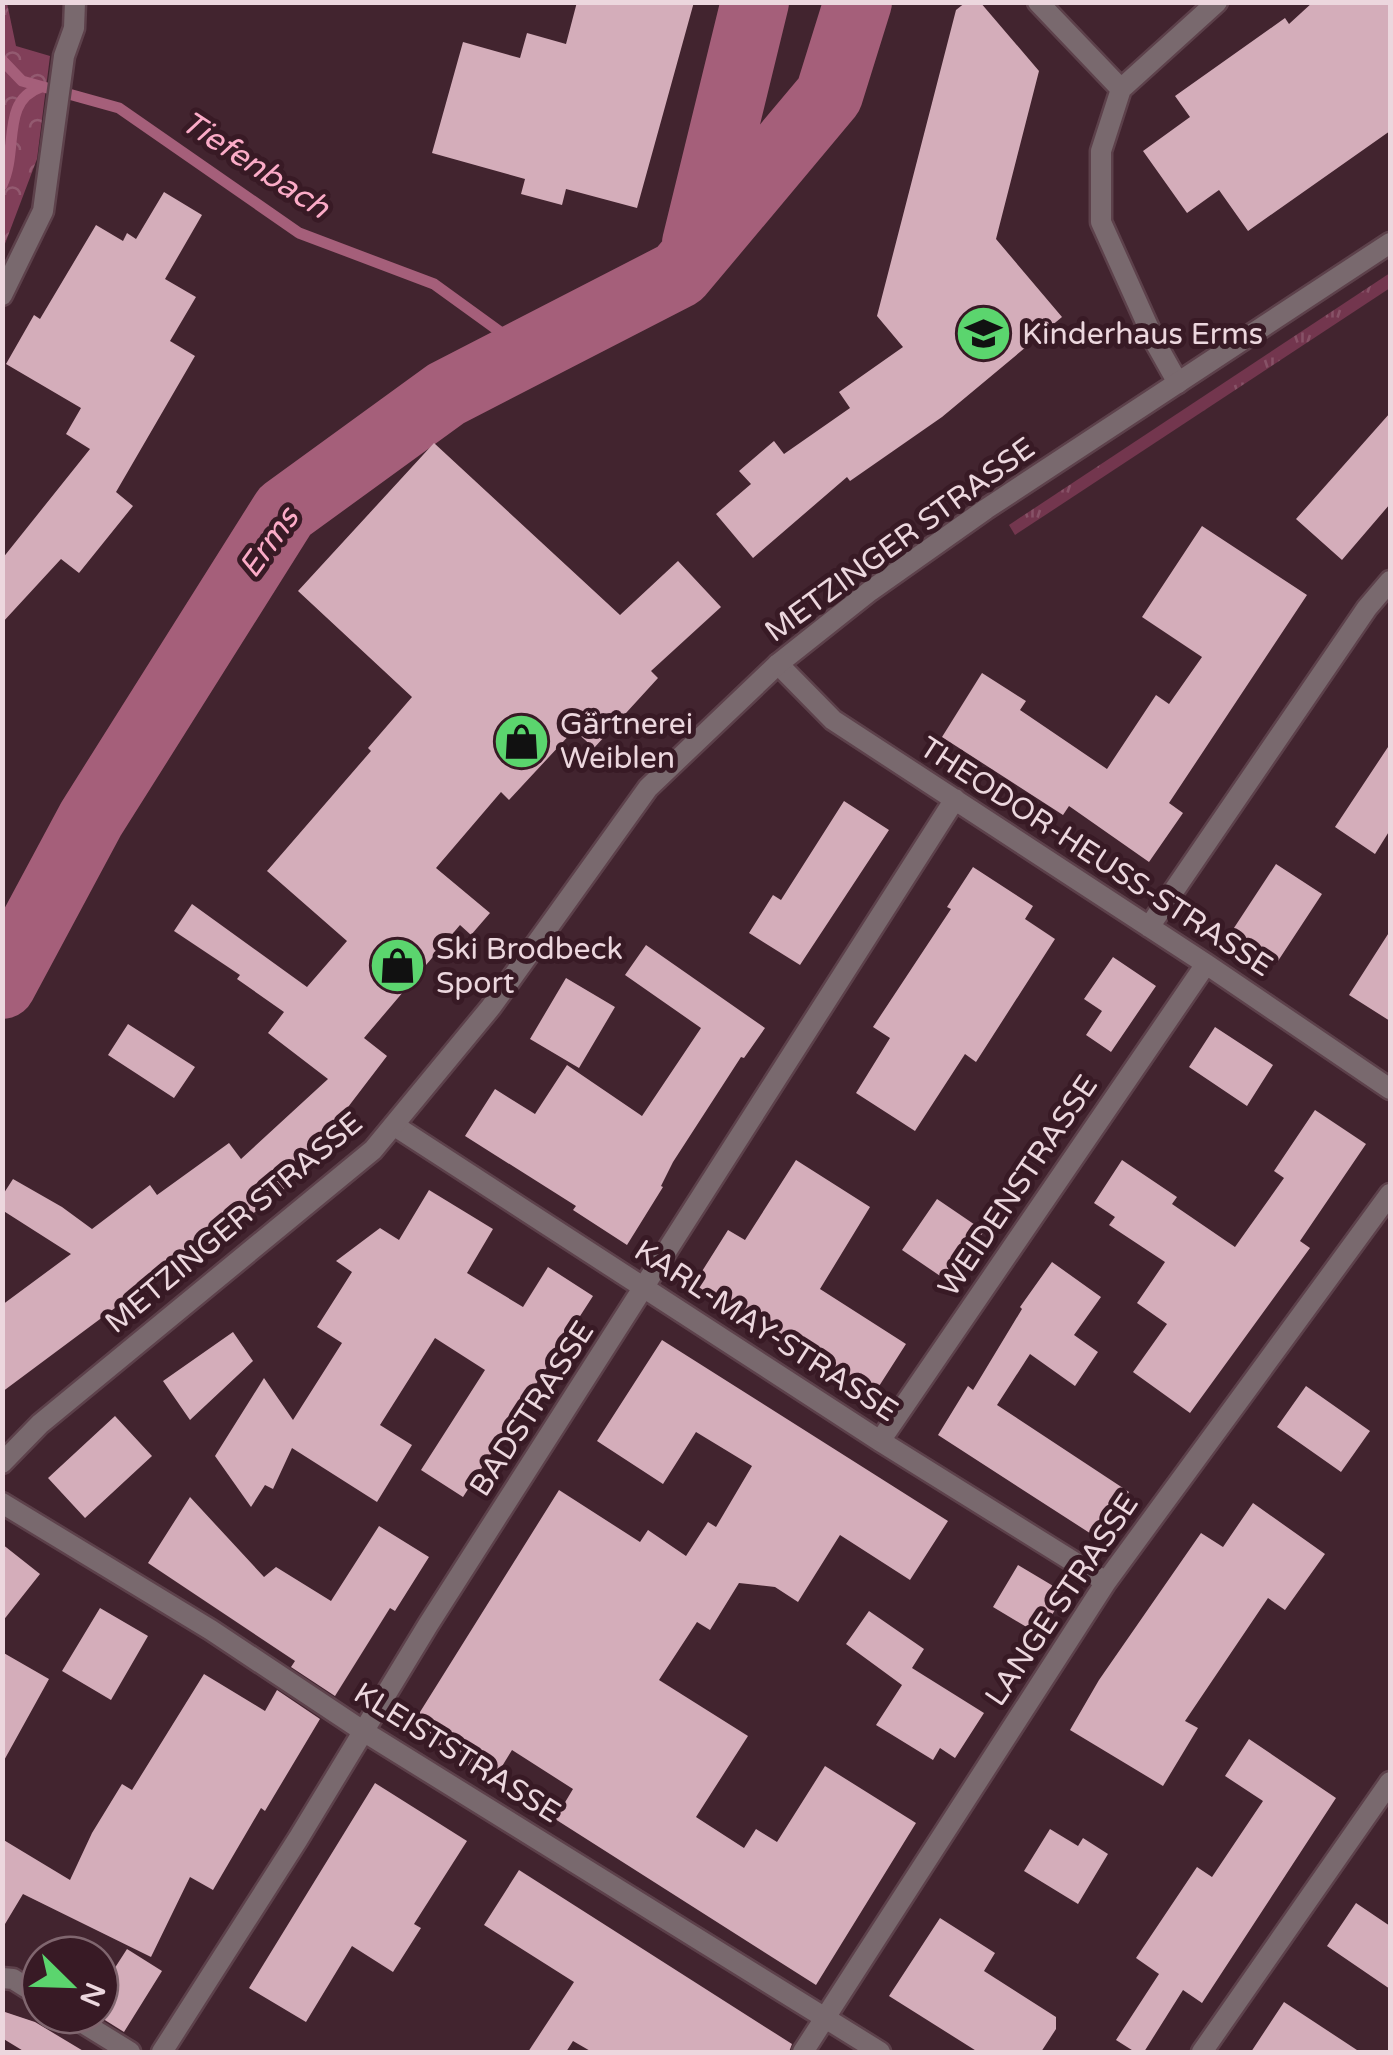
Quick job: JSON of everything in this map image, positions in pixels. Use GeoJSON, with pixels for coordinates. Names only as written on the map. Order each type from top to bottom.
{"type":"FeatureCollection","features":[{"type":"Feature","properties":{"kind":"street"},"geometry":{"type":"LineString","coordinates":[[2,295],[43,211],[75,2]]}},
{"type":"Feature","properties":{"kind":"street"},"geometry":{"type":"LineString","coordinates":[[1038,2],[1121,88]]}},
{"type":"Feature","properties":{"kind":"street"},"geometry":{"type":"LineString","coordinates":[[1178,384],[1101,222],[1101,151],[1121,88],[1216,2]]}},
{"type":"Feature","properties":{"kind":"street","name":"METZINGER STRASSE"},"geometry":{"type":"LineString","coordinates":[[2,1463],[40,1424],[373,1150],[490,1007],[648,788],[778,664],[870,591],[986,510],[1390,244]]}},
{"type":"Feature","properties":{"kind":"street"},"geometry":{"type":"LineString","coordinates":[[1149,927],[1366,608],[1390,580]]}},
{"type":"Feature","properties":{"kind":"street","name":"THEODOR-HEUSS-STRASSE"},"geometry":{"type":"LineString","coordinates":[[778,664],[833,720],[1390,1089]]}},
{"type":"Feature","properties":{"kind":"street","name":"BADSTRASSE"},"geometry":{"type":"LineString","coordinates":[[162,2052],[955,800]]}},
{"type":"Feature","properties":{"kind":"street","name":"WEIDENSTRASSE"},"geometry":{"type":"LineString","coordinates":[[880,1441],[1206,964]]}},
{"type":"Feature","properties":{"kind":"street","name":"KARL-MAY-STRASSE"},"geometry":{"type":"LineString","coordinates":[[395,1126],[880,1441],[1106,1582]]}},
{"type":"Feature","properties":{"kind":"street","name":"LANGE STRASSE"},"geometry":{"type":"LineString","coordinates":[[804,2052],[1106,1582],[1390,1194]]}},
{"type":"Feature","properties":{"kind":"street","name":"KLEISTSTRASSE"},"geometry":{"type":"LineString","coordinates":[[2,1503],[211,1630],[362,1731],[880,2052]]}},
{"type":"Feature","properties":{"kind":"street"},"geometry":{"type":"LineString","coordinates":[[1202,2052],[1390,1782]]}},
{"type":"Feature","properties":{"kind":"street"},"geometry":{"type":"LineString","coordinates":[[102,2035],[130,2052]]}},
{"type":"Feature","properties":{"kind":"green space"},"geometry":{"type":"Polygon","coordinates":[[[2,3],[7,3],[16,46],[50,56],[37,159],[3,249],[2,3]]]}},
{"type":"Feature","properties":{"kind":"green space"},"geometry":{"type":"Polygon","coordinates":[[[1390,273],[1390,288],[1015,535],[1009,525],[1390,273]]]}},
{"type":"Feature","properties":{"kind":"building"},"geometry":{"type":"Polygon","coordinates":[[[577,2],[694,2],[637,208],[566,189],[562,205],[521,194],[525,179],[432,153],[463,42],[520,58],[527,33],[566,44],[577,2]]]}},
{"type":"Feature","properties":{"kind":"building"},"geometry":{"type":"Polygon","coordinates":[[[966,2],[980,2],[1039,71],[996,239],[1062,317],[942,417],[850,481],[847,477],[753,558],[716,514],[751,484],[739,471],[774,441],[784,454],[850,408],[839,392],[903,347],[877,316],[956,10],[966,2]]]}},
{"type":"Feature","properties":{"kind":"building"},"geometry":{"type":"Polygon","coordinates":[[[1313,2],[1390,2],[1390,131],[1248,231],[1219,190],[1187,213],[1143,151],[1190,117],[1175,96],[1285,18],[1289,24],[1313,2]]]}},
{"type":"Feature","properties":{"kind":"building"},"geometry":{"type":"Polygon","coordinates":[[[164,192],[202,215],[165,279],[196,297],[170,341],[195,356],[116,492],[133,506],[79,573],[61,559],[2,623],[2,559],[90,449],[66,434],[81,408],[6,364],[34,315],[40,319],[96,225],[123,241],[127,233],[136,239],[164,192]]]}},
{"type":"Feature","properties":{"kind":"building"},"geometry":{"type":"Polygon","coordinates":[[[1390,413],[1390,504],[1342,560],[1296,519],[1390,413]]]}},
{"type":"Feature","properties":{"kind":"building"},"geometry":{"type":"Polygon","coordinates":[[[434,443],[620,615],[678,561],[721,607],[651,671],[658,678],[594,748],[574,730],[509,800],[501,792],[436,868],[490,913],[471,935],[460,925],[364,1038],[387,1056],[329,1132],[337,1141],[278,1195],[221,1237],[217,1232],[2,1392],[2,1305],[71,1254],[2,1210],[2,1196],[13,1179],[92,1229],[150,1185],[157,1195],[229,1143],[241,1159],[328,1079],[268,1033],[284,1012],[237,979],[240,975],[174,931],[192,904],[307,987],[347,941],[267,871],[371,751],[368,748],[412,697],[298,591],[434,443]]]}},
{"type":"Feature","properties":{"kind":"building"},"geometry":{"type":"Polygon","coordinates":[[[1202,526],[1307,595],[1169,803],[1183,813],[1149,862],[1069,806],[1063,815],[942,737],[982,673],[1026,701],[1020,710],[1107,769],[1156,695],[1169,704],[1202,657],[1142,617],[1202,526]]]}},
{"type":"Feature","properties":{"kind":"building"},"geometry":{"type":"Polygon","coordinates":[[[1390,744],[1390,830],[1375,854],[1335,827],[1390,744]]]}},
{"type":"Feature","properties":{"kind":"building"},"geometry":{"type":"Polygon","coordinates":[[[844,801],[889,830],[800,965],[749,933],[773,895],[781,900],[844,801]]]}},
{"type":"Feature","properties":{"kind":"building"},"geometry":{"type":"Polygon","coordinates":[[[1276,864],[1322,894],[1276,964],[1230,934],[1276,864]]]}},
{"type":"Feature","properties":{"kind":"building"},"geometry":{"type":"Polygon","coordinates":[[[973,867],[1033,906],[1025,919],[1055,939],[976,1062],[965,1054],[915,1131],[856,1093],[890,1038],[873,1027],[951,909],[947,907],[973,867]]]}},
{"type":"Feature","properties":{"kind":"building"},"geometry":{"type":"Polygon","coordinates":[[[1390,931],[1390,1021],[1349,995],[1390,931]]]}},
{"type":"Feature","properties":{"kind":"building"},"geometry":{"type":"Polygon","coordinates":[[[646,945],[765,1028],[741,1057],[673,1162],[663,1187],[627,1245],[573,1210],[576,1206],[465,1136],[495,1089],[535,1114],[567,1065],[642,1116],[701,1028],[625,975],[646,945]]]}},
{"type":"Feature","properties":{"kind":"building"},"geometry":{"type":"Polygon","coordinates":[[[1113,957],[1156,986],[1111,1052],[1086,1035],[1102,1011],[1084,999],[1113,957]]]}},
{"type":"Feature","properties":{"kind":"building"},"geometry":{"type":"Polygon","coordinates":[[[566,978],[615,1007],[579,1068],[530,1039],[566,978]]]}},
{"type":"Feature","properties":{"kind":"building"},"geometry":{"type":"Polygon","coordinates":[[[128,1024],[195,1067],[174,1098],[108,1055],[128,1024]]]}},
{"type":"Feature","properties":{"kind":"building"},"geometry":{"type":"Polygon","coordinates":[[[1215,1027],[1273,1065],[1247,1106],[1189,1067],[1215,1027]]]}},
{"type":"Feature","properties":{"kind":"building"},"geometry":{"type":"Polygon","coordinates":[[[1315,1110],[1366,1144],[1300,1241],[1310,1248],[1190,1413],[1133,1372],[1167,1324],[1137,1303],[1165,1262],[1109,1225],[1115,1217],[1094,1203],[1122,1160],[1177,1197],[1172,1204],[1235,1247],[1284,1178],[1274,1171],[1315,1110]]]}},
{"type":"Feature","properties":{"kind":"building"},"geometry":{"type":"Polygon","coordinates":[[[796,1160],[870,1207],[820,1289],[906,1344],[874,1394],[774,1329],[771,1334],[694,1284],[728,1230],[745,1240],[796,1160]]]}},
{"type":"Feature","properties":{"kind":"building"},"geometry":{"type":"Polygon","coordinates":[[[429,1190],[493,1229],[467,1273],[523,1307],[548,1267],[593,1296],[463,1497],[421,1470],[485,1370],[435,1338],[380,1425],[412,1445],[377,1502],[292,1448],[273,1489],[265,1485],[251,1507],[215,1456],[264,1378],[293,1420],[342,1343],[317,1327],[352,1272],[336,1261],[380,1228],[399,1240],[429,1190]]]}},
{"type":"Feature","properties":{"kind":"building"},"geometry":{"type":"Polygon","coordinates":[[[937,1199],[984,1231],[949,1282],[902,1250],[937,1199]]]}},
{"type":"Feature","properties":{"kind":"building"},"geometry":{"type":"Polygon","coordinates":[[[1052,1262],[1101,1297],[1074,1335],[1098,1352],[1075,1386],[1030,1354],[997,1405],[1129,1492],[1099,1539],[938,1435],[968,1386],[973,1390],[1020,1307],[1052,1262]]]}},
{"type":"Feature","properties":{"kind":"building"},"geometry":{"type":"Polygon","coordinates":[[[233,1332],[253,1361],[190,1420],[163,1381],[233,1332]]]}},
{"type":"Feature","properties":{"kind":"building"},"geometry":{"type":"Polygon","coordinates":[[[662,1340],[948,1521],[910,1580],[840,1535],[798,1602],[775,1587],[739,1583],[710,1630],[697,1622],[659,1680],[748,1736],[696,1817],[744,1848],[756,1829],[777,1842],[825,1766],[916,1823],[816,1985],[555,1819],[573,1789],[512,1750],[493,1781],[410,1728],[559,1490],[640,1542],[648,1530],[686,1556],[708,1522],[716,1527],[752,1466],[696,1432],[663,1484],[597,1441],[662,1340]]]}},
{"type":"Feature","properties":{"kind":"building"},"geometry":{"type":"Polygon","coordinates":[[[1306,1386],[1370,1431],[1341,1472],[1277,1427],[1306,1386]]]}},
{"type":"Feature","properties":{"kind":"building"},"geometry":{"type":"Polygon","coordinates":[[[115,1416],[152,1456],[85,1518],[48,1478],[115,1416]]]}},
{"type":"Feature","properties":{"kind":"building"},"geometry":{"type":"Polygon","coordinates":[[[190,1497],[264,1577],[276,1567],[331,1601],[379,1526],[429,1557],[395,1611],[390,1608],[335,1696],[291,1667],[295,1661],[148,1563],[190,1497]]]}},
{"type":"Feature","properties":{"kind":"building"},"geometry":{"type":"Polygon","coordinates":[[[1253,1503],[1325,1554],[1285,1610],[1268,1598],[1185,1721],[1198,1728],[1163,1786],[1070,1730],[1099,1680],[1201,1533],[1223,1547],[1253,1503]]]}},
{"type":"Feature","properties":{"kind":"building"},"geometry":{"type":"Polygon","coordinates":[[[2,1544],[40,1574],[2,1622],[2,1544]]]}},
{"type":"Feature","properties":{"kind":"building"},"geometry":{"type":"Polygon","coordinates":[[[1018,1565],[1065,1593],[1040,1635],[993,1607],[1018,1565]]]}},
{"type":"Feature","properties":{"kind":"building"},"geometry":{"type":"Polygon","coordinates":[[[100,1608],[148,1636],[111,1700],[62,1671],[100,1608]]]}},
{"type":"Feature","properties":{"kind":"building"},"geometry":{"type":"Polygon","coordinates":[[[869,1611],[924,1649],[912,1668],[984,1713],[955,1758],[940,1748],[933,1760],[876,1725],[902,1685],[846,1644],[869,1611]]]}},
{"type":"Feature","properties":{"kind":"building"},"geometry":{"type":"Polygon","coordinates":[[[2,1652],[49,1679],[2,1764],[2,1652]]]}},
{"type":"Feature","properties":{"kind":"building"},"geometry":{"type":"Polygon","coordinates":[[[204,1674],[265,1711],[277,1690],[320,1719],[213,1890],[190,1877],[151,1957],[120,1942],[120,1935],[106,1935],[23,1894],[2,1929],[2,1839],[70,1880],[92,1833],[122,1784],[132,1790],[204,1674]]]}},
{"type":"Feature","properties":{"kind":"building"},"geometry":{"type":"Polygon","coordinates":[[[1249,1739],[1336,1798],[1202,2003],[1183,1990],[1144,2052],[1135,2052],[1116,2040],[1159,1974],[1136,1958],[1197,1867],[1212,1877],[1263,1801],[1225,1776],[1249,1739]]]}},
{"type":"Feature","properties":{"kind":"building"},"geometry":{"type":"Polygon","coordinates":[[[375,1783],[467,1841],[414,1924],[421,1928],[393,1972],[352,1946],[306,2022],[249,1988],[375,1783]]]}},
{"type":"Feature","properties":{"kind":"building"},"geometry":{"type":"Polygon","coordinates":[[[1050,1829],[1078,1846],[1083,1838],[1108,1854],[1078,1904],[1024,1871],[1050,1829]]]}},
{"type":"Feature","properties":{"kind":"building"},"geometry":{"type":"Polygon","coordinates":[[[519,1870],[792,2044],[789,2052],[592,2052],[573,2041],[566,2052],[528,2052],[574,1982],[484,1925],[519,1870]]]}},
{"type":"Feature","properties":{"kind":"building"},"geometry":{"type":"Polygon","coordinates":[[[1356,1903],[1390,1926],[1390,1989],[1327,1946],[1356,1903]]]}},
{"type":"Feature","properties":{"kind":"building"},"geometry":{"type":"Polygon","coordinates":[[[940,1918],[995,1953],[984,1971],[1056,2017],[1056,2029],[1041,2052],[978,2052],[889,1996],[940,1918]]]}},
{"type":"Feature","properties":{"kind":"building"},"geometry":{"type":"Polygon","coordinates":[[[127,1949],[162,1971],[124,2032],[120,2030],[120,1960],[127,1949]]]}},
{"type":"Feature","properties":{"kind":"building"},"geometry":{"type":"Polygon","coordinates":[[[1284,2002],[1360,2052],[1251,2052],[1284,2002]]]}},
{"type":"Feature","properties":{"kind":"building"},"geometry":{"type":"Polygon","coordinates":[[[2,2011],[20,2017],[20,2035],[57,2035],[85,2052],[25,2052],[2,2038],[2,2011]]]}},
{"type":"Feature","properties":{"kind":"waterway","name":"Erms"},"geometry":{"type":"LineString","coordinates":[[696,243],[755,2]]}},
{"type":"Feature","properties":{"kind":"waterway","name":"Erms"},"geometry":{"type":"LineString","coordinates":[[2,985],[91,819],[285,511],[446,394],[679,274],[829,95],[858,2]]}},
{"type":"Feature","properties":{"kind":"waterway","name":"Tiefenbach"},"geometry":{"type":"LineString","coordinates":[[2,60],[22,81],[119,108],[299,233],[434,284],[528,352]]}},
{"type":"Feature","properties":{"kind":"waterway"},"geometry":{"type":"LineString","coordinates":[[2,185],[15,115],[28,94],[41,87]]}},
{"type":"Feature","properties":{"kind":"place","name":"Kinderhaus Erms"},"geometry":{"type":"Point","coordinates":[983,334]}},
{"type":"Feature","properties":{"kind":"place","name":"Gärtnerei Weiblen"},"geometry":{"type":"Point","coordinates":[521,741]}},
{"type":"Feature","properties":{"kind":"place","name":"Ski Brodbeck Sport"},"geometry":{"type":"Point","coordinates":[397,966]}}]}
